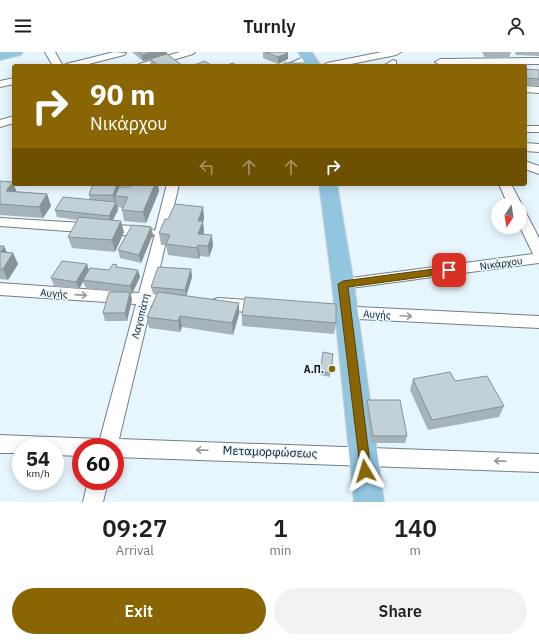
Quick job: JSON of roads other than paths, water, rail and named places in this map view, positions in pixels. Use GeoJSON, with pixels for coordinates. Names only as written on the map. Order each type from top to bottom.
{"type":"FeatureCollection","features":[{"type":"Feature","properties":{"kind":"main road"},"geometry":{"type":"LineString","coordinates":[[0,56],[16,52]]}},
{"type":"Feature","properties":{"kind":"main road"},"geometry":{"type":"LineString","coordinates":[[328,186],[343,284],[335,312],[363,456],[369,502]]}},
{"type":"Feature","properties":{"kind":"street"},"geometry":{"type":"LineString","coordinates":[[50,52],[57,64]]}},
{"type":"Feature","properties":{"kind":"street"},"geometry":{"type":"LineString","coordinates":[[149,64],[190,52]]}},
{"type":"Feature","properties":{"kind":"street"},"geometry":{"type":"LineString","coordinates":[[340,64],[396,52]]}},
{"type":"Feature","properties":{"kind":"street"},"geometry":{"type":"LineString","coordinates":[[434,52],[441,64],[492,64],[539,61]]}},
{"type":"Feature","properties":{"kind":"street"},"geometry":{"type":"LineString","coordinates":[[84,64],[127,58]]}},
{"type":"Feature","properties":{"kind":"street"},"geometry":{"type":"LineString","coordinates":[[295,64],[309,59]]}},
{"type":"Feature","properties":{"kind":"street"},"geometry":{"type":"LineString","coordinates":[[0,84],[12,81]]}},
{"type":"Feature","properties":{"kind":"street"},"geometry":{"type":"LineString","coordinates":[[527,89],[539,90]]}},
{"type":"Feature","properties":{"kind":"street"},"geometry":{"type":"LineString","coordinates":[[0,124],[12,120]]}},
{"type":"Feature","properties":{"kind":"street"},"geometry":{"type":"LineString","coordinates":[[527,129],[539,129]]}},
{"type":"Feature","properties":{"kind":"street"},"geometry":{"type":"LineString","coordinates":[[527,146],[539,148]]}},
{"type":"Feature","properties":{"kind":"street"},"geometry":{"type":"LineString","coordinates":[[527,166],[539,170]]}},
{"type":"Feature","properties":{"kind":"street","name":"Λαγοπάτη"},"geometry":{"type":"LineString","coordinates":[[109,438],[162,233],[172,186]]}},
{"type":"Feature","properties":{"kind":"street"},"geometry":{"type":"LineString","coordinates":[[506,186],[512,198]]}},
{"type":"Feature","properties":{"kind":"street"},"geometry":{"type":"LineString","coordinates":[[0,222],[162,233]]}},
{"type":"Feature","properties":{"kind":"street"},"geometry":{"type":"LineString","coordinates":[[527,228],[539,252]]}},
{"type":"Feature","properties":{"kind":"street","name":"Νικάρχου"},"geometry":{"type":"LineString","coordinates":[[343,284],[539,258]]}},
{"type":"Feature","properties":{"kind":"street","name":"Αυγής"},"geometry":{"type":"LineString","coordinates":[[0,289],[276,308]]}},
{"type":"Feature","properties":{"kind":"street","name":"Αυγής"},"geometry":{"type":"LineString","coordinates":[[335,312],[539,322]]}},
{"type":"Feature","properties":{"kind":"street","name":"Μεταμορφώσεως"},"geometry":{"type":"LineString","coordinates":[[0,444],[72,446]]}},
{"type":"Feature","properties":{"kind":"street","name":"Μεταμορφώσεως"},"geometry":{"type":"LineString","coordinates":[[124,448],[539,463]]}},
{"type":"Feature","properties":{"kind":"street"},"geometry":{"type":"LineString","coordinates":[[93,502],[96,490]]}},
{"type":"Feature","properties":{"kind":"place","name":"Α.Π."},"geometry":{"type":"Point","coordinates":[332,369]}}]}
